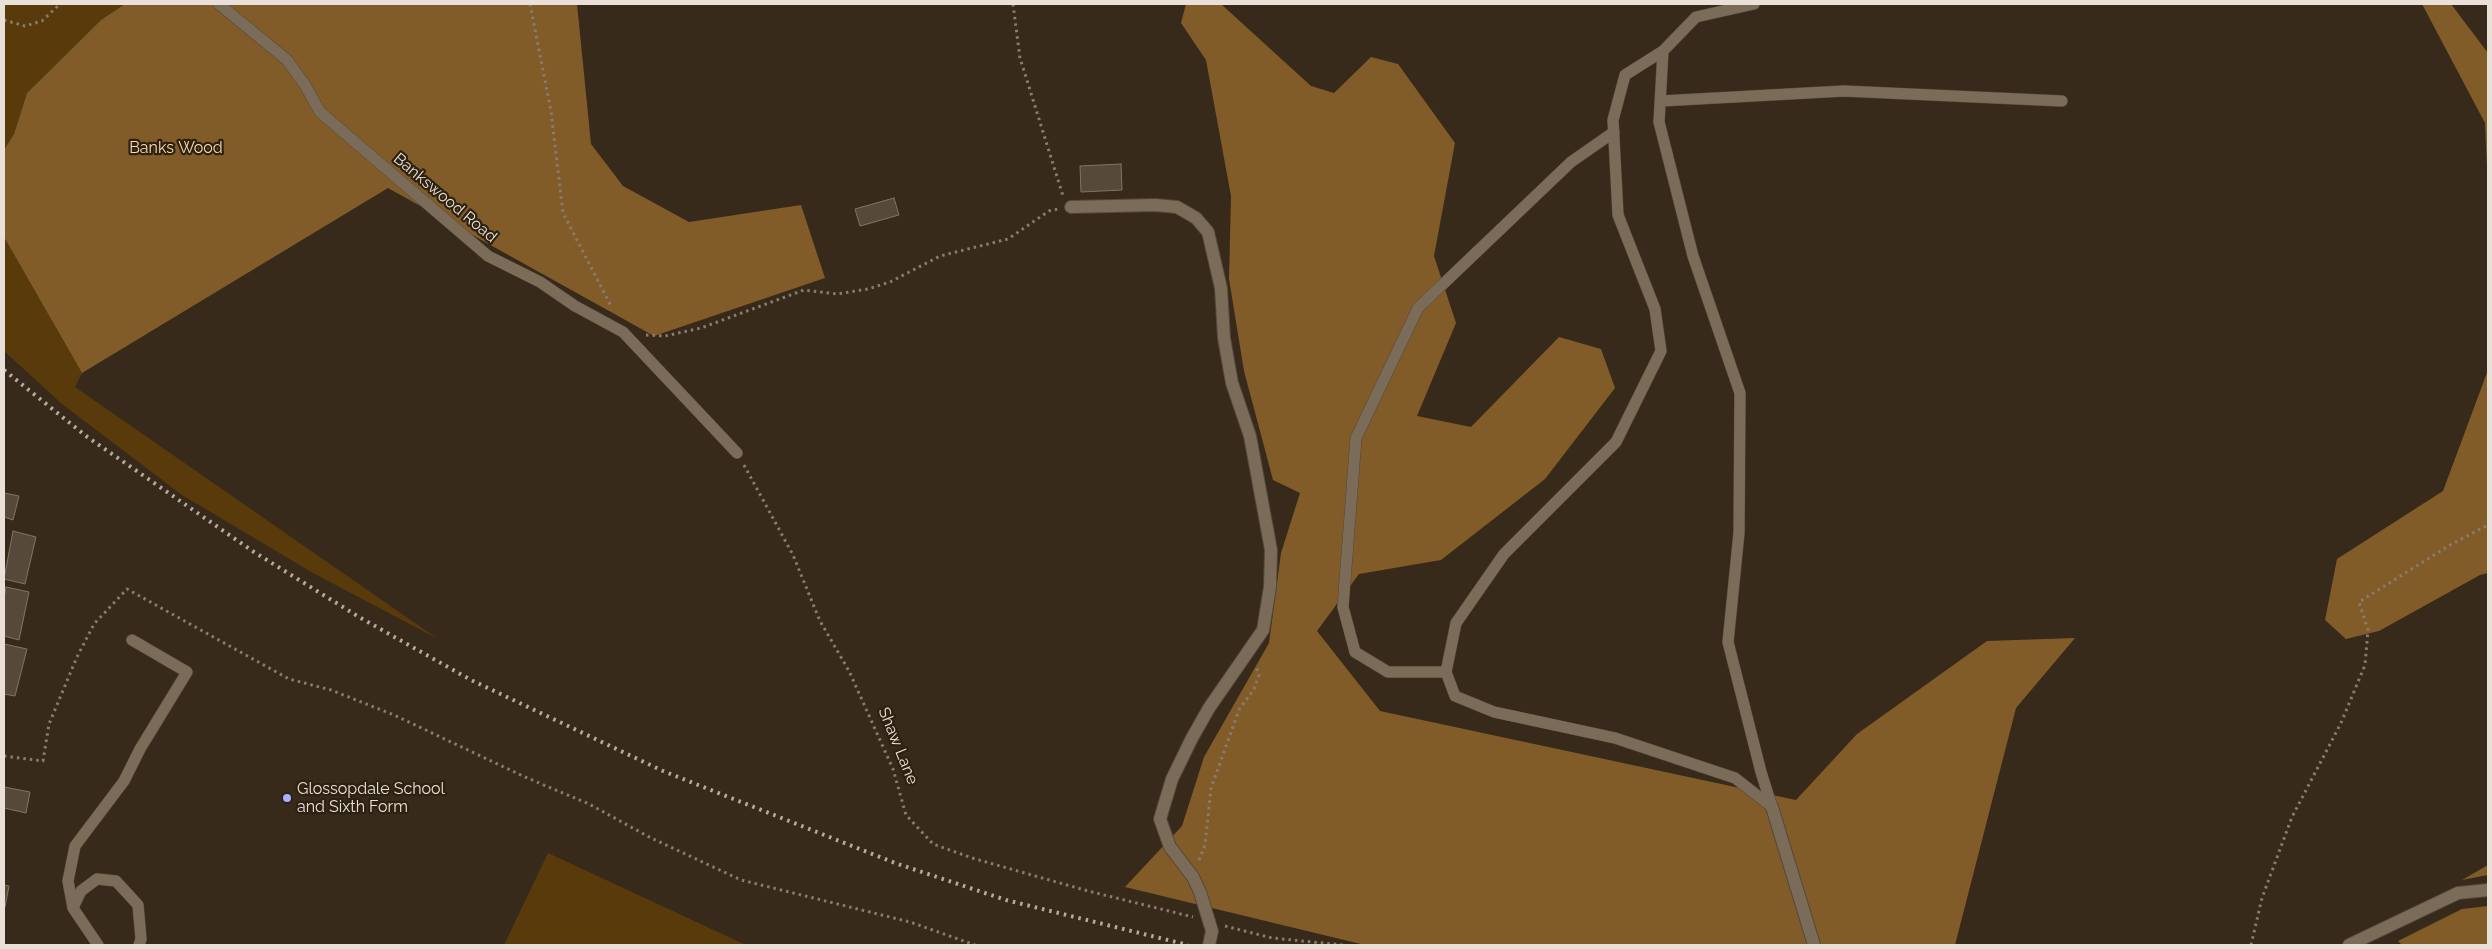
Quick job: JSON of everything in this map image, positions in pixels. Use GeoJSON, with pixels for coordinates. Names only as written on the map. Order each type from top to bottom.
{"type":"FeatureCollection","features":[{"type":"Feature","properties":{"kind":"street"},"geometry":{"type":"LineString","coordinates":[[1070,208],[1155,205],[1177,207],[1196,218],[1208,232],[1221,288],[1224,338],[1232,382],[1250,436],[1271,550],[1270,586],[1263,630],[1209,708],[1192,738],[1178,764],[1162,807],[1160,819],[1166,838],[1200,892],[1210,926],[1209,945]]}},
{"type":"Feature","properties":{"kind":"street"},"geometry":{"type":"LineString","coordinates":[[1772,807],[1814,945]]}},
{"type":"Feature","properties":{"kind":"street"},"geometry":{"type":"LineString","coordinates":[[2349,945],[2458,893],[2488,890]]}},
{"type":"Feature","properties":{"kind":"lane","name":"Bankswood Road"},"geometry":{"type":"LineString","coordinates":[[219,4],[287,60],[305,85],[320,112],[488,256],[540,282],[575,306],[623,332],[737,453]]}},
{"type":"Feature","properties":{"kind":"lane"},"geometry":{"type":"LineString","coordinates":[[1754,4],[1696,17],[1663,51],[1625,75],[1613,120],[1618,215],[1655,309],[1661,351],[1616,442],[1504,554],[1456,623],[1446,672],[1455,696],[1494,712],[1615,738],[1735,778],[1772,807]]}},
{"type":"Feature","properties":{"kind":"lane"},"geometry":{"type":"LineString","coordinates":[[1663,51],[1659,122],[1693,256],[1740,393],[1739,533],[1728,642],[1761,772],[1772,807]]}},
{"type":"Feature","properties":{"kind":"lane"},"geometry":{"type":"LineString","coordinates":[[1661,101],[1844,91],[2062,101]]}},
{"type":"Feature","properties":{"kind":"lane"},"geometry":{"type":"LineString","coordinates":[[1446,672],[1388,672],[1355,652],[1343,607],[1356,438],[1418,308],[1572,162],[1614,132]]}},
{"type":"Feature","properties":{"kind":"lane"},"geometry":{"type":"LineString","coordinates":[[98,945],[73,908],[68,881],[75,846],[124,781],[140,749],[187,672],[132,640]]}},
{"type":"Feature","properties":{"kind":"lane"},"geometry":{"type":"LineString","coordinates":[[73,908],[82,891],[97,879],[116,881],[138,905],[141,939],[139,945]]}},
{"type":"Feature","properties":{"kind":"path"},"geometry":{"type":"LineString","coordinates":[[4,20],[25,26],[42,21],[60,4]]}},
{"type":"Feature","properties":{"kind":"path"},"geometry":{"type":"LineString","coordinates":[[530,4],[551,111],[563,213],[623,332],[665,336],[701,328],[804,290],[837,294],[868,289],[890,282],[940,256],[1008,239],[1049,211],[1070,208],[1055,176],[1020,58],[1013,4]]}},
{"type":"Feature","properties":{"kind":"path","name":"Shaw Lane"},"geometry":{"type":"LineString","coordinates":[[737,453],[793,555],[820,622],[849,671],[893,770],[906,815],[933,844],[972,858],[1210,926],[1272,938],[1343,945]]}},
{"type":"Feature","properties":{"kind":"path"},"geometry":{"type":"LineString","coordinates":[[2251,945],[2262,898],[2292,818],[2341,723],[2365,665],[2368,630],[2358,602],[2450,545],[2488,525]]}},
{"type":"Feature","properties":{"kind":"path"},"geometry":{"type":"LineString","coordinates":[[4,756],[43,762],[49,724],[77,658],[94,624],[128,589],[288,679],[332,690],[394,715],[525,777],[589,804],[651,838],[741,880],[910,922],[976,945]]}},
{"type":"Feature","properties":{"kind":"path"},"geometry":{"type":"LineString","coordinates":[[1186,868],[1199,861],[1205,845],[1211,788],[1218,762],[1239,710],[1254,690],[1258,675],[1255,663],[1246,656]]}},
{"type":"Feature","properties":{"kind":"shaded area"},"geometry":{"type":"Polygon","coordinates":[[[4,4],[125,4],[101,20],[27,93],[14,134],[4,150],[4,4]]]}},
{"type":"Feature","properties":{"kind":"shaded area"},"geometry":{"type":"Polygon","coordinates":[[[4,237],[82,373],[75,387],[438,639],[313,573],[182,495],[62,404],[4,351],[4,237]]]}},
{"type":"Feature","properties":{"kind":"shaded area"},"geometry":{"type":"Polygon","coordinates":[[[548,853],[746,945],[504,945],[548,853]]]}},
{"type":"Feature","properties":{"kind":"green space","name":"Banks Wood"},"geometry":{"type":"Polygon","coordinates":[[[125,4],[577,4],[591,144],[623,186],[689,222],[801,205],[825,278],[654,336],[388,188],[82,373],[4,237],[4,150],[14,134],[27,93],[101,20],[125,4]]]}},
{"type":"Feature","properties":{"kind":"green space"},"geometry":{"type":"Polygon","coordinates":[[[1186,4],[1221,4],[1311,86],[1334,93],[1371,57],[1398,64],[1455,143],[1434,256],[1456,323],[1417,416],[1471,427],[1559,337],[1601,349],[1615,388],[1545,479],[1441,560],[1359,574],[1317,631],[1380,711],[1796,800],[1857,734],[1987,641],[2075,638],[2016,708],[1955,945],[1365,945],[1125,887],[1182,826],[1204,757],[1269,643],[1281,553],[1300,493],[1273,480],[1244,371],[1229,279],[1231,196],[1206,60],[1181,23],[1186,4]]]}},
{"type":"Feature","properties":{"kind":"green space"},"geometry":{"type":"Polygon","coordinates":[[[2422,4],[2451,4],[2488,53],[2488,190],[2485,123],[2422,4]]]}},
{"type":"Feature","properties":{"kind":"green space"},"geometry":{"type":"Polygon","coordinates":[[[2488,370],[2488,573],[2480,575],[2379,631],[2346,639],[2325,620],[2337,559],[2443,491],[2488,370]]]}},
{"type":"Feature","properties":{"kind":"green space"},"geometry":{"type":"Polygon","coordinates":[[[2488,865],[2488,875],[2462,880],[2488,865]]]}},
{"type":"Feature","properties":{"kind":"green space"},"geometry":{"type":"Polygon","coordinates":[[[2488,906],[2488,945],[2402,945],[2398,941],[2462,909],[2488,906]]]}},
{"type":"Feature","properties":{"kind":"building"},"geometry":{"type":"Polygon","coordinates":[[[1121,164],[1122,190],[1081,192],[1080,166],[1121,164]]]}},
{"type":"Feature","properties":{"kind":"building"},"geometry":{"type":"Polygon","coordinates":[[[894,198],[899,215],[860,226],[855,209],[894,198]]]}},
{"type":"Feature","properties":{"kind":"building"},"geometry":{"type":"Polygon","coordinates":[[[4,493],[19,496],[13,520],[4,517],[4,493]]]}},
{"type":"Feature","properties":{"kind":"building"},"geometry":{"type":"Polygon","coordinates":[[[13,531],[36,537],[25,584],[4,579],[13,531]]]}},
{"type":"Feature","properties":{"kind":"building"},"geometry":{"type":"Polygon","coordinates":[[[6,587],[29,592],[19,640],[4,636],[4,598],[6,587]]]}},
{"type":"Feature","properties":{"kind":"building"},"geometry":{"type":"Polygon","coordinates":[[[4,644],[27,649],[15,696],[4,694],[4,644]]]}},
{"type":"Feature","properties":{"kind":"building"},"geometry":{"type":"Polygon","coordinates":[[[4,787],[30,792],[26,813],[4,808],[4,787]]]}},
{"type":"Feature","properties":{"kind":"building"},"geometry":{"type":"Polygon","coordinates":[[[4,885],[9,886],[5,907],[4,907],[4,885]]]}},
{"type":"Feature","properties":{"kind":"railway"},"geometry":{"type":"LineString","coordinates":[[4,370],[86,436],[254,552],[359,617],[471,680],[663,771],[895,863],[1006,900],[1188,945]]}},
{"type":"Feature","properties":{"kind":"place","name":"Glossopdale School and Sixth Form"},"geometry":{"type":"Point","coordinates":[287,798]}}]}
